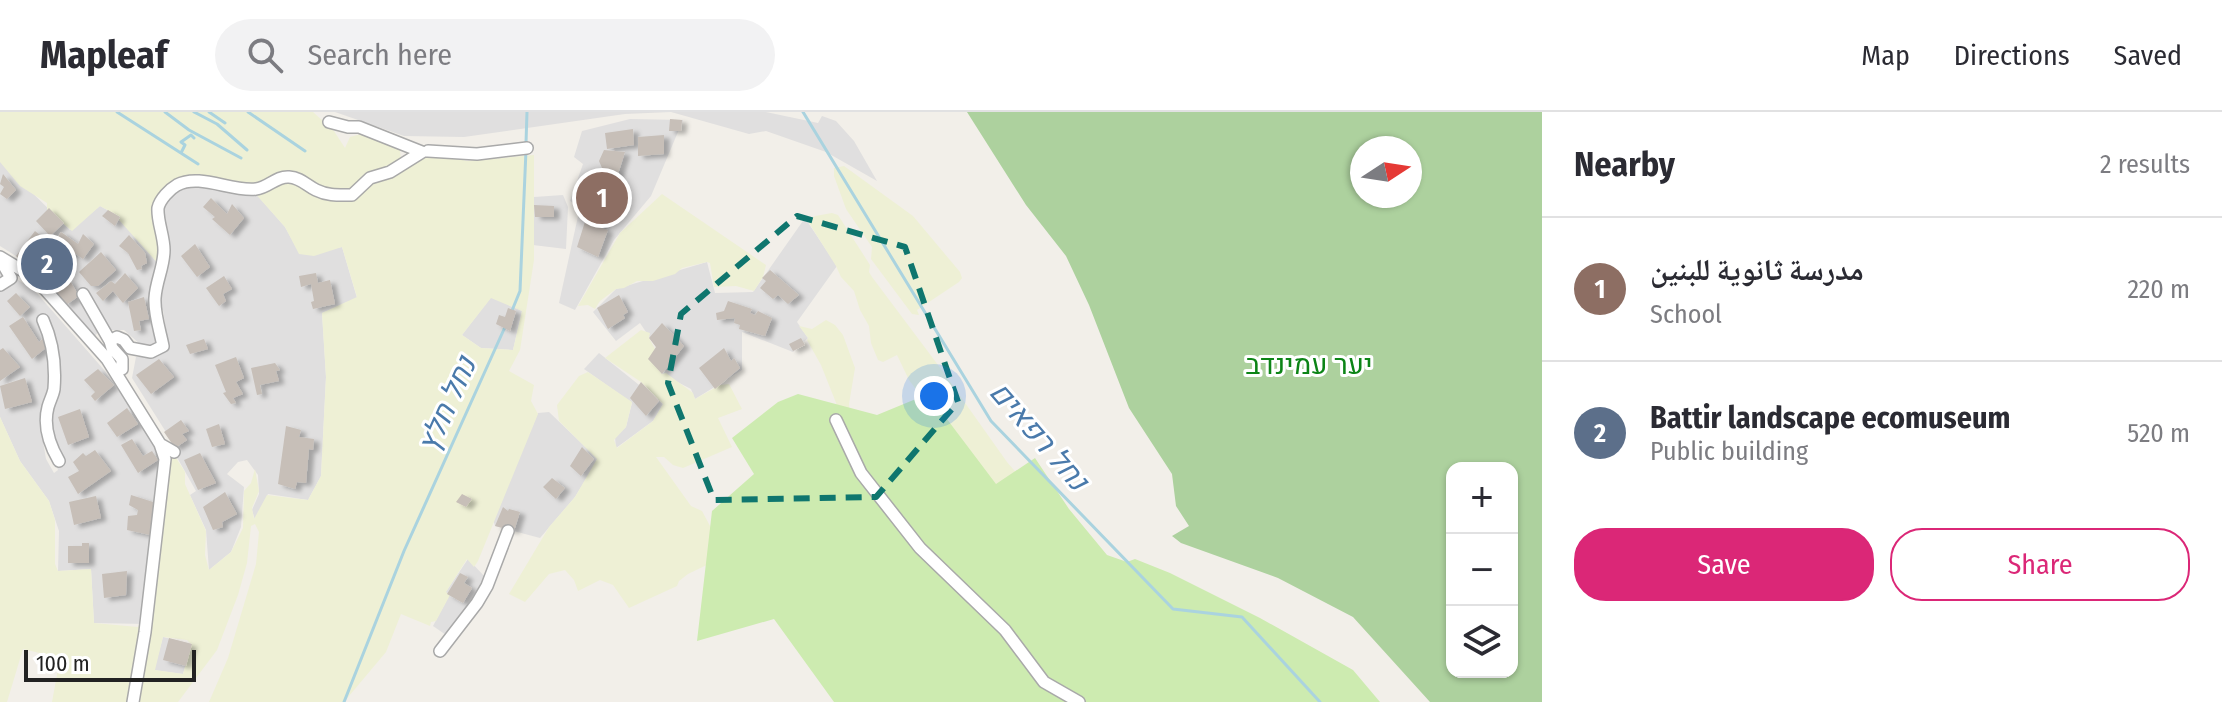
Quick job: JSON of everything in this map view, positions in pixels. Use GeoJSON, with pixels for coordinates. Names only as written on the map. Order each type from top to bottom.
{"type":"FeatureCollection","features":[{"type":"Feature","properties":{"kind":"street"},"geometry":{"type":"LineString","coordinates":[[110,341],[117,337],[130,348],[151,352],[163,346],[154,302],[163,268],[164,249],[158,206],[178,184],[194,181],[234,190],[259,189],[286,177],[301,179],[314,189],[331,195],[352,195],[370,178],[390,172],[422,152],[359,127],[329,122]]}},
{"type":"Feature","properties":{"kind":"street"},"geometry":{"type":"LineString","coordinates":[[428,151],[477,154],[527,148]]}},
{"type":"Feature","properties":{"kind":"street"},"geometry":{"type":"LineString","coordinates":[[0,258],[26,278],[35,278],[107,359],[160,444],[165,459],[143,646],[133,702]]}},
{"type":"Feature","properties":{"kind":"street"},"geometry":{"type":"LineString","coordinates":[[0,258],[11,278],[0,285]]}},
{"type":"Feature","properties":{"kind":"street"},"geometry":{"type":"LineString","coordinates":[[83,294],[112,348],[122,359],[122,369],[115,372]]}},
{"type":"Feature","properties":{"kind":"street"},"geometry":{"type":"LineString","coordinates":[[43,320],[53,351],[55,376],[45,422],[53,452],[59,461]]}},
{"type":"Feature","properties":{"kind":"street"},"geometry":{"type":"LineString","coordinates":[[836,420],[861,473],[920,548],[1005,630],[1044,682],[1079,702]]}},
{"type":"Feature","properties":{"kind":"street"},"geometry":{"type":"LineString","coordinates":[[160,444],[174,452]]}},
{"type":"Feature","properties":{"kind":"street"},"geometry":{"type":"LineString","coordinates":[[440,651],[487,586],[508,531]]}},
{"type":"Feature","properties":{"kind":"highlighted area"},"geometry":{"type":"Polygon","coordinates":[[[797,216],[905,247],[958,402],[876,497],[714,500],[668,383],[681,314],[797,216]]]}},
{"type":"Feature","properties":{"kind":"shaded area"},"geometry":{"type":"Polygon","coordinates":[[[335,112],[671,112],[625,114],[464,137],[404,136],[335,112]]]}},
{"type":"Feature","properties":{"kind":"shaded area"},"geometry":{"type":"Polygon","coordinates":[[[671,112],[766,112],[818,123],[822,116],[836,121],[854,141],[877,181],[826,152],[766,131],[749,134],[671,112]]]}},
{"type":"Feature","properties":{"kind":"shaded area"},"geometry":{"type":"Polygon","coordinates":[[[630,119],[683,120],[651,196],[614,240],[575,310],[559,303],[580,207],[570,201],[583,164],[574,157],[582,131],[630,119]]]}},
{"type":"Feature","properties":{"kind":"shaded area"},"geometry":{"type":"Polygon","coordinates":[[[0,161],[70,230],[100,206],[120,217],[162,269],[160,300],[169,257],[160,203],[178,184],[252,189],[285,227],[300,254],[342,247],[357,298],[322,313],[326,377],[321,476],[308,500],[268,494],[255,520],[252,510],[259,494],[258,475],[247,460],[238,462],[227,474],[244,487],[241,527],[231,552],[209,570],[206,530],[190,495],[196,491],[174,452],[176,448],[132,378],[136,357],[157,357],[169,350],[163,310],[158,310],[157,338],[153,345],[141,345],[124,330],[100,330],[94,337],[57,293],[68,280],[62,267],[52,275],[45,270],[37,278],[16,256],[0,246],[0,161]]]}},
{"type":"Feature","properties":{"kind":"shaded area"},"geometry":{"type":"Polygon","coordinates":[[[563,195],[568,207],[566,249],[533,245],[534,197],[563,195]]]}},
{"type":"Feature","properties":{"kind":"shaded area"},"geometry":{"type":"Polygon","coordinates":[[[805,218],[837,266],[797,322],[808,338],[793,352],[742,332],[742,370],[695,399],[691,389],[662,374],[656,347],[640,323],[616,341],[593,312],[616,289],[707,262],[715,293],[753,292],[805,218]]]}},
{"type":"Feature","properties":{"kind":"shaded area"},"geometry":{"type":"Polygon","coordinates":[[[0,261],[8,280],[15,278],[34,290],[105,371],[164,456],[162,475],[168,488],[163,490],[146,624],[94,623],[91,569],[58,571],[59,531],[49,501],[20,461],[0,417],[0,261]],[[51,368],[50,398],[42,414],[42,435],[46,459],[54,473],[58,470],[48,443],[47,419],[55,398],[51,368]]]}},
{"type":"Feature","properties":{"kind":"shaded area"},"geometry":{"type":"Polygon","coordinates":[[[491,297],[522,311],[513,350],[481,348],[462,335],[491,297]]]}},
{"type":"Feature","properties":{"kind":"shaded area"},"geometry":{"type":"Polygon","coordinates":[[[599,353],[663,404],[653,421],[616,448],[615,437],[626,427],[632,403],[584,369],[599,353]]]}},
{"type":"Feature","properties":{"kind":"shaded area"},"geometry":{"type":"Polygon","coordinates":[[[549,412],[598,459],[575,497],[540,538],[495,526],[493,519],[538,413],[549,412]]]}},
{"type":"Feature","properties":{"kind":"shaded area"},"geometry":{"type":"Polygon","coordinates":[[[468,559],[486,578],[468,617],[449,637],[433,626],[449,596],[445,593],[468,559]]]}},
{"type":"Feature","properties":{"kind":"shaded area"},"geometry":{"type":"Polygon","coordinates":[[[163,637],[192,644],[183,674],[154,670],[163,637]]]}},
{"type":"Feature","properties":{"kind":"green space"},"geometry":{"type":"Polygon","coordinates":[[[0,112],[313,112],[334,131],[345,148],[350,137],[361,134],[395,141],[400,150],[401,163],[431,153],[467,161],[534,155],[534,260],[520,350],[509,371],[534,385],[531,401],[538,414],[474,567],[467,559],[446,592],[450,595],[436,621],[431,622],[430,626],[401,614],[386,652],[344,702],[209,702],[228,658],[256,564],[259,532],[255,524],[251,526],[247,563],[238,595],[217,650],[178,702],[52,702],[60,658],[23,649],[7,702],[0,702],[0,417],[20,461],[49,501],[55,520],[55,564],[58,571],[91,569],[94,623],[138,627],[140,623],[146,624],[153,609],[166,499],[163,489],[167,487],[165,482],[170,471],[168,456],[173,453],[185,472],[185,484],[206,531],[205,555],[209,570],[231,552],[243,528],[244,491],[251,483],[255,469],[259,491],[252,508],[254,519],[267,495],[308,500],[321,476],[326,377],[322,313],[357,297],[342,247],[314,256],[299,254],[285,227],[252,190],[178,184],[160,203],[169,262],[158,303],[162,268],[119,220],[120,217],[100,206],[72,231],[47,210],[47,203],[20,186],[0,162],[0,112]],[[491,298],[462,335],[481,348],[513,350],[522,311],[491,298]],[[163,637],[155,670],[183,674],[191,644],[187,640],[163,637]]]}},
{"type":"Feature","properties":{"kind":"green space","name":"יער עמינדב"},"geometry":{"type":"Polygon","coordinates":[[[967,112],[1542,112],[1542,702],[1430,702],[1353,617],[1278,578],[1181,543],[1172,536],[1189,526],[1176,506],[1172,474],[1129,408],[1089,305],[1066,256],[1026,205],[967,112]]]}},
{"type":"Feature","properties":{"kind":"green space"},"geometry":{"type":"Polygon","coordinates":[[[844,166],[913,216],[960,272],[962,278],[959,282],[917,310],[919,315],[912,314],[871,259],[872,247],[846,209],[834,176],[834,168],[844,166]]]}},
{"type":"Feature","properties":{"kind":"green space"},"geometry":{"type":"Polygon","coordinates":[[[662,194],[766,265],[754,291],[736,286],[714,287],[710,263],[707,262],[682,268],[675,274],[653,281],[637,281],[616,289],[595,309],[588,305],[578,306],[620,233],[662,194]]]}},
{"type":"Feature","properties":{"kind":"green space"},"geometry":{"type":"Polygon","coordinates":[[[838,215],[870,265],[872,277],[1007,462],[1040,500],[1032,568],[958,446],[909,380],[897,355],[883,362],[878,360],[871,343],[869,326],[854,291],[841,277],[809,223],[815,216],[838,215]]]}},
{"type":"Feature","properties":{"kind":"green space"},"geometry":{"type":"Polygon","coordinates":[[[826,320],[843,335],[855,368],[849,404],[852,443],[821,365],[799,326],[812,329],[826,320]]]}},
{"type":"Feature","properties":{"kind":"green space"},"geometry":{"type":"Polygon","coordinates":[[[641,330],[650,333],[662,374],[666,373],[693,393],[695,399],[720,385],[729,384],[742,409],[718,418],[732,447],[683,468],[673,465],[664,457],[656,457],[691,506],[702,511],[724,552],[719,559],[688,574],[677,586],[629,608],[613,585],[600,580],[578,591],[565,570],[549,574],[525,602],[509,594],[549,527],[575,497],[597,459],[559,421],[557,405],[579,376],[588,372],[632,402],[626,427],[614,440],[617,448],[653,421],[663,404],[641,382],[605,358],[641,330]]]}},
{"type":"Feature","properties":{"kind":"green space"},"geometry":{"type":"Polygon","coordinates":[[[798,394],[877,415],[928,394],[996,484],[1035,458],[1069,509],[1107,555],[1127,562],[1135,559],[1170,573],[1260,618],[1353,670],[1380,702],[834,702],[774,619],[697,641],[712,511],[754,474],[732,438],[778,402],[798,394]]]}},
{"type":"Feature","properties":{"kind":"building"},"geometry":{"type":"Polygon","coordinates":[[[670,119],[682,120],[681,131],[669,131],[670,119]]]}},
{"type":"Feature","properties":{"kind":"building"},"geometry":{"type":"Polygon","coordinates":[[[633,129],[634,145],[607,149],[605,133],[633,129]]]}},
{"type":"Feature","properties":{"kind":"building"},"geometry":{"type":"Polygon","coordinates":[[[664,135],[664,154],[638,156],[638,137],[664,135]]]}},
{"type":"Feature","properties":{"kind":"building"},"geometry":{"type":"Polygon","coordinates":[[[604,150],[625,152],[601,228],[608,230],[598,257],[577,247],[602,168],[599,161],[604,150]]]}},
{"type":"Feature","properties":{"kind":"building"},"geometry":{"type":"Polygon","coordinates":[[[3,174],[16,190],[7,199],[0,194],[4,187],[0,184],[3,174]]]}},
{"type":"Feature","properties":{"kind":"building"},"geometry":{"type":"Polygon","coordinates":[[[211,198],[227,214],[232,204],[244,218],[230,235],[203,207],[211,198]]]}},
{"type":"Feature","properties":{"kind":"building"},"geometry":{"type":"Polygon","coordinates":[[[534,205],[554,206],[554,217],[535,217],[534,205]]]}},
{"type":"Feature","properties":{"kind":"building"},"geometry":{"type":"Polygon","coordinates":[[[49,208],[64,223],[50,236],[36,221],[49,208]]]}},
{"type":"Feature","properties":{"kind":"building"},"geometry":{"type":"Polygon","coordinates":[[[108,210],[120,217],[115,226],[102,216],[108,210]]]}},
{"type":"Feature","properties":{"kind":"building"},"geometry":{"type":"Polygon","coordinates":[[[35,231],[45,239],[41,244],[62,268],[54,277],[44,266],[47,264],[34,252],[24,263],[16,256],[35,231]]]}},
{"type":"Feature","properties":{"kind":"building"},"geometry":{"type":"Polygon","coordinates":[[[61,232],[78,244],[83,234],[94,244],[83,259],[73,252],[69,260],[52,246],[61,232]]]}},
{"type":"Feature","properties":{"kind":"building"},"geometry":{"type":"Polygon","coordinates":[[[129,235],[145,253],[147,263],[141,266],[142,269],[137,270],[128,253],[119,246],[129,235]]]}},
{"type":"Feature","properties":{"kind":"building"},"geometry":{"type":"Polygon","coordinates":[[[195,244],[210,267],[197,277],[181,256],[195,244]]]}},
{"type":"Feature","properties":{"kind":"building"},"geometry":{"type":"Polygon","coordinates":[[[101,252],[116,270],[98,286],[91,286],[79,272],[101,252]]]}},
{"type":"Feature","properties":{"kind":"building"},"geometry":{"type":"Polygon","coordinates":[[[770,270],[799,295],[788,304],[778,295],[773,299],[760,288],[766,281],[762,278],[770,270]]]}},
{"type":"Feature","properties":{"kind":"building"},"geometry":{"type":"Polygon","coordinates":[[[125,273],[138,288],[123,303],[113,291],[103,301],[96,293],[111,281],[115,284],[125,273]]]}},
{"type":"Feature","properties":{"kind":"building"},"geometry":{"type":"Polygon","coordinates":[[[316,273],[318,283],[330,280],[335,304],[313,309],[311,284],[301,287],[299,276],[316,273]]]}},
{"type":"Feature","properties":{"kind":"building"},"geometry":{"type":"Polygon","coordinates":[[[224,276],[232,289],[223,294],[226,301],[219,306],[206,288],[224,276]]]}},
{"type":"Feature","properties":{"kind":"building"},"geometry":{"type":"Polygon","coordinates":[[[69,279],[79,296],[66,305],[56,291],[69,279]]]}},
{"type":"Feature","properties":{"kind":"building"},"geometry":{"type":"Polygon","coordinates":[[[16,293],[30,307],[20,316],[7,301],[16,293]]]}},
{"type":"Feature","properties":{"kind":"building"},"geometry":{"type":"Polygon","coordinates":[[[619,295],[628,312],[623,315],[625,318],[608,329],[597,308],[619,295]]]}},
{"type":"Feature","properties":{"kind":"building"},"geometry":{"type":"Polygon","coordinates":[[[144,297],[149,319],[139,321],[141,330],[134,331],[128,302],[144,297]]]}},
{"type":"Feature","properties":{"kind":"building"},"geometry":{"type":"Polygon","coordinates":[[[728,301],[752,309],[750,313],[755,315],[758,311],[772,318],[765,336],[739,329],[740,325],[734,323],[735,318],[717,320],[716,313],[724,311],[728,301]]]}},
{"type":"Feature","properties":{"kind":"building"},"geometry":{"type":"Polygon","coordinates":[[[508,308],[516,311],[510,331],[496,324],[499,315],[505,317],[508,308]]]}},
{"type":"Feature","properties":{"kind":"building"},"geometry":{"type":"Polygon","coordinates":[[[23,317],[39,342],[45,337],[47,347],[32,359],[9,326],[23,317]]]}},
{"type":"Feature","properties":{"kind":"building"},"geometry":{"type":"Polygon","coordinates":[[[662,323],[684,346],[662,374],[648,359],[656,347],[649,338],[662,323]]]}},
{"type":"Feature","properties":{"kind":"building"},"geometry":{"type":"Polygon","coordinates":[[[801,338],[805,345],[793,351],[789,344],[801,338]]]}},
{"type":"Feature","properties":{"kind":"building"},"geometry":{"type":"Polygon","coordinates":[[[204,339],[208,349],[190,354],[186,345],[204,339]]]}},
{"type":"Feature","properties":{"kind":"building"},"geometry":{"type":"Polygon","coordinates":[[[3,348],[20,367],[0,381],[0,350],[3,348]]]}},
{"type":"Feature","properties":{"kind":"building"},"geometry":{"type":"Polygon","coordinates":[[[724,348],[731,361],[734,358],[740,368],[715,389],[699,368],[724,348]]]}},
{"type":"Feature","properties":{"kind":"building"},"geometry":{"type":"Polygon","coordinates":[[[236,357],[244,378],[236,382],[243,394],[233,398],[236,403],[231,404],[223,393],[226,392],[215,365],[236,357]]]}},
{"type":"Feature","properties":{"kind":"building"},"geometry":{"type":"Polygon","coordinates":[[[159,359],[174,377],[151,394],[136,375],[159,359]]]}},
{"type":"Feature","properties":{"kind":"building"},"geometry":{"type":"Polygon","coordinates":[[[275,363],[280,370],[276,371],[279,381],[260,385],[262,394],[257,395],[251,368],[275,363]]]}},
{"type":"Feature","properties":{"kind":"building"},"geometry":{"type":"Polygon","coordinates":[[[98,369],[114,385],[95,401],[91,396],[95,392],[84,380],[98,369]]]}},
{"type":"Feature","properties":{"kind":"building"},"geometry":{"type":"Polygon","coordinates":[[[25,378],[32,402],[5,409],[0,386],[25,378]]]}},
{"type":"Feature","properties":{"kind":"building"},"geometry":{"type":"Polygon","coordinates":[[[641,382],[659,401],[646,416],[630,398],[641,382]]]}},
{"type":"Feature","properties":{"kind":"building"},"geometry":{"type":"Polygon","coordinates":[[[127,408],[138,424],[117,437],[107,423],[127,408]]]}},
{"type":"Feature","properties":{"kind":"building"},"geometry":{"type":"Polygon","coordinates":[[[80,409],[89,437],[68,445],[58,417],[80,409]]]}},
{"type":"Feature","properties":{"kind":"building"},"geometry":{"type":"Polygon","coordinates":[[[181,420],[189,431],[182,434],[187,440],[175,448],[164,432],[181,420]]]}},
{"type":"Feature","properties":{"kind":"building"},"geometry":{"type":"Polygon","coordinates":[[[219,424],[225,444],[212,447],[206,429],[219,424]]]}},
{"type":"Feature","properties":{"kind":"building"},"geometry":{"type":"Polygon","coordinates":[[[286,426],[301,430],[299,437],[314,439],[313,450],[309,449],[306,483],[297,482],[295,489],[278,484],[286,426]]]}},
{"type":"Feature","properties":{"kind":"building"},"geometry":{"type":"Polygon","coordinates":[[[132,439],[143,456],[152,451],[158,460],[138,473],[121,445],[132,439]]]}},
{"type":"Feature","properties":{"kind":"building"},"geometry":{"type":"Polygon","coordinates":[[[582,447],[594,459],[581,476],[570,466],[582,447]]]}},
{"type":"Feature","properties":{"kind":"building"},"geometry":{"type":"Polygon","coordinates":[[[95,450],[111,471],[78,494],[68,477],[79,471],[73,462],[83,453],[86,456],[95,450]]]}},
{"type":"Feature","properties":{"kind":"building"},"geometry":{"type":"Polygon","coordinates":[[[200,453],[216,483],[198,490],[184,460],[200,453]]]}},
{"type":"Feature","properties":{"kind":"building"},"geometry":{"type":"Polygon","coordinates":[[[552,478],[565,488],[556,499],[543,487],[552,478]]]}},
{"type":"Feature","properties":{"kind":"building"},"geometry":{"type":"Polygon","coordinates":[[[225,492],[237,514],[222,522],[223,527],[213,530],[203,507],[225,492]]]}},
{"type":"Feature","properties":{"kind":"building"},"geometry":{"type":"Polygon","coordinates":[[[462,494],[472,499],[466,507],[456,502],[462,494]]]}},
{"type":"Feature","properties":{"kind":"building"},"geometry":{"type":"Polygon","coordinates":[[[131,495],[153,502],[150,535],[127,530],[128,516],[137,515],[138,510],[129,505],[131,495]]]}},
{"type":"Feature","properties":{"kind":"building"},"geometry":{"type":"Polygon","coordinates":[[[96,496],[101,518],[74,525],[69,502],[96,496]]]}},
{"type":"Feature","properties":{"kind":"building"},"geometry":{"type":"Polygon","coordinates":[[[503,507],[508,511],[520,512],[514,531],[495,526],[503,507]]]}},
{"type":"Feature","properties":{"kind":"building"},"geometry":{"type":"Polygon","coordinates":[[[82,543],[89,543],[89,563],[68,563],[68,546],[82,546],[82,543]]]}},
{"type":"Feature","properties":{"kind":"building"},"geometry":{"type":"Polygon","coordinates":[[[127,571],[126,595],[104,598],[102,574],[127,571]]]}},
{"type":"Feature","properties":{"kind":"building"},"geometry":{"type":"Polygon","coordinates":[[[460,573],[468,577],[464,583],[472,588],[463,603],[447,594],[460,573]]]}},
{"type":"Feature","properties":{"kind":"building"},"geometry":{"type":"Polygon","coordinates":[[[169,638],[192,644],[186,666],[163,660],[169,638]]]}},
{"type":"Feature","properties":{"kind":"waterway"},"geometry":{"type":"LineString","coordinates":[[117,112],[198,164]]}},
{"type":"Feature","properties":{"kind":"waterway"},"geometry":{"type":"LineString","coordinates":[[165,112],[189,130],[241,158]]}},
{"type":"Feature","properties":{"kind":"waterway"},"geometry":{"type":"LineString","coordinates":[[194,112],[217,124],[247,150]]}},
{"type":"Feature","properties":{"kind":"waterway"},"geometry":{"type":"LineString","coordinates":[[209,112],[225,123]]}},
{"type":"Feature","properties":{"kind":"waterway"},"geometry":{"type":"LineString","coordinates":[[248,112],[305,151]]}},
{"type":"Feature","properties":{"kind":"waterway","name":"נחל חלץ"},"geometry":{"type":"LineString","coordinates":[[526,143],[527,112]]}},
{"type":"Feature","properties":{"kind":"waterway","name":"נחל רפאים"},"geometry":{"type":"LineString","coordinates":[[803,112],[991,421],[1173,609],[1242,617],[1320,702]]}},
{"type":"Feature","properties":{"kind":"waterway"},"geometry":{"type":"LineString","coordinates":[[181,153],[185,145],[181,142],[191,135],[194,138]]}},
{"type":"Feature","properties":{"kind":"waterway","name":"נחל חלץ"},"geometry":{"type":"LineString","coordinates":[[511,313],[520,291],[526,150]]}},
{"type":"Feature","properties":{"kind":"waterway","name":"נחל חלץ"},"geometry":{"type":"LineString","coordinates":[[344,702],[404,551],[505,327]]}},
{"type":"Feature","properties":{"kind":"place","name":"مدرسة ثانوية للبنين"},"geometry":{"type":"Point","coordinates":[602,198]}},
{"type":"Feature","properties":{"kind":"place","name":"Battir landscape ecomuseum"},"geometry":{"type":"Point","coordinates":[47,264]}}]}
